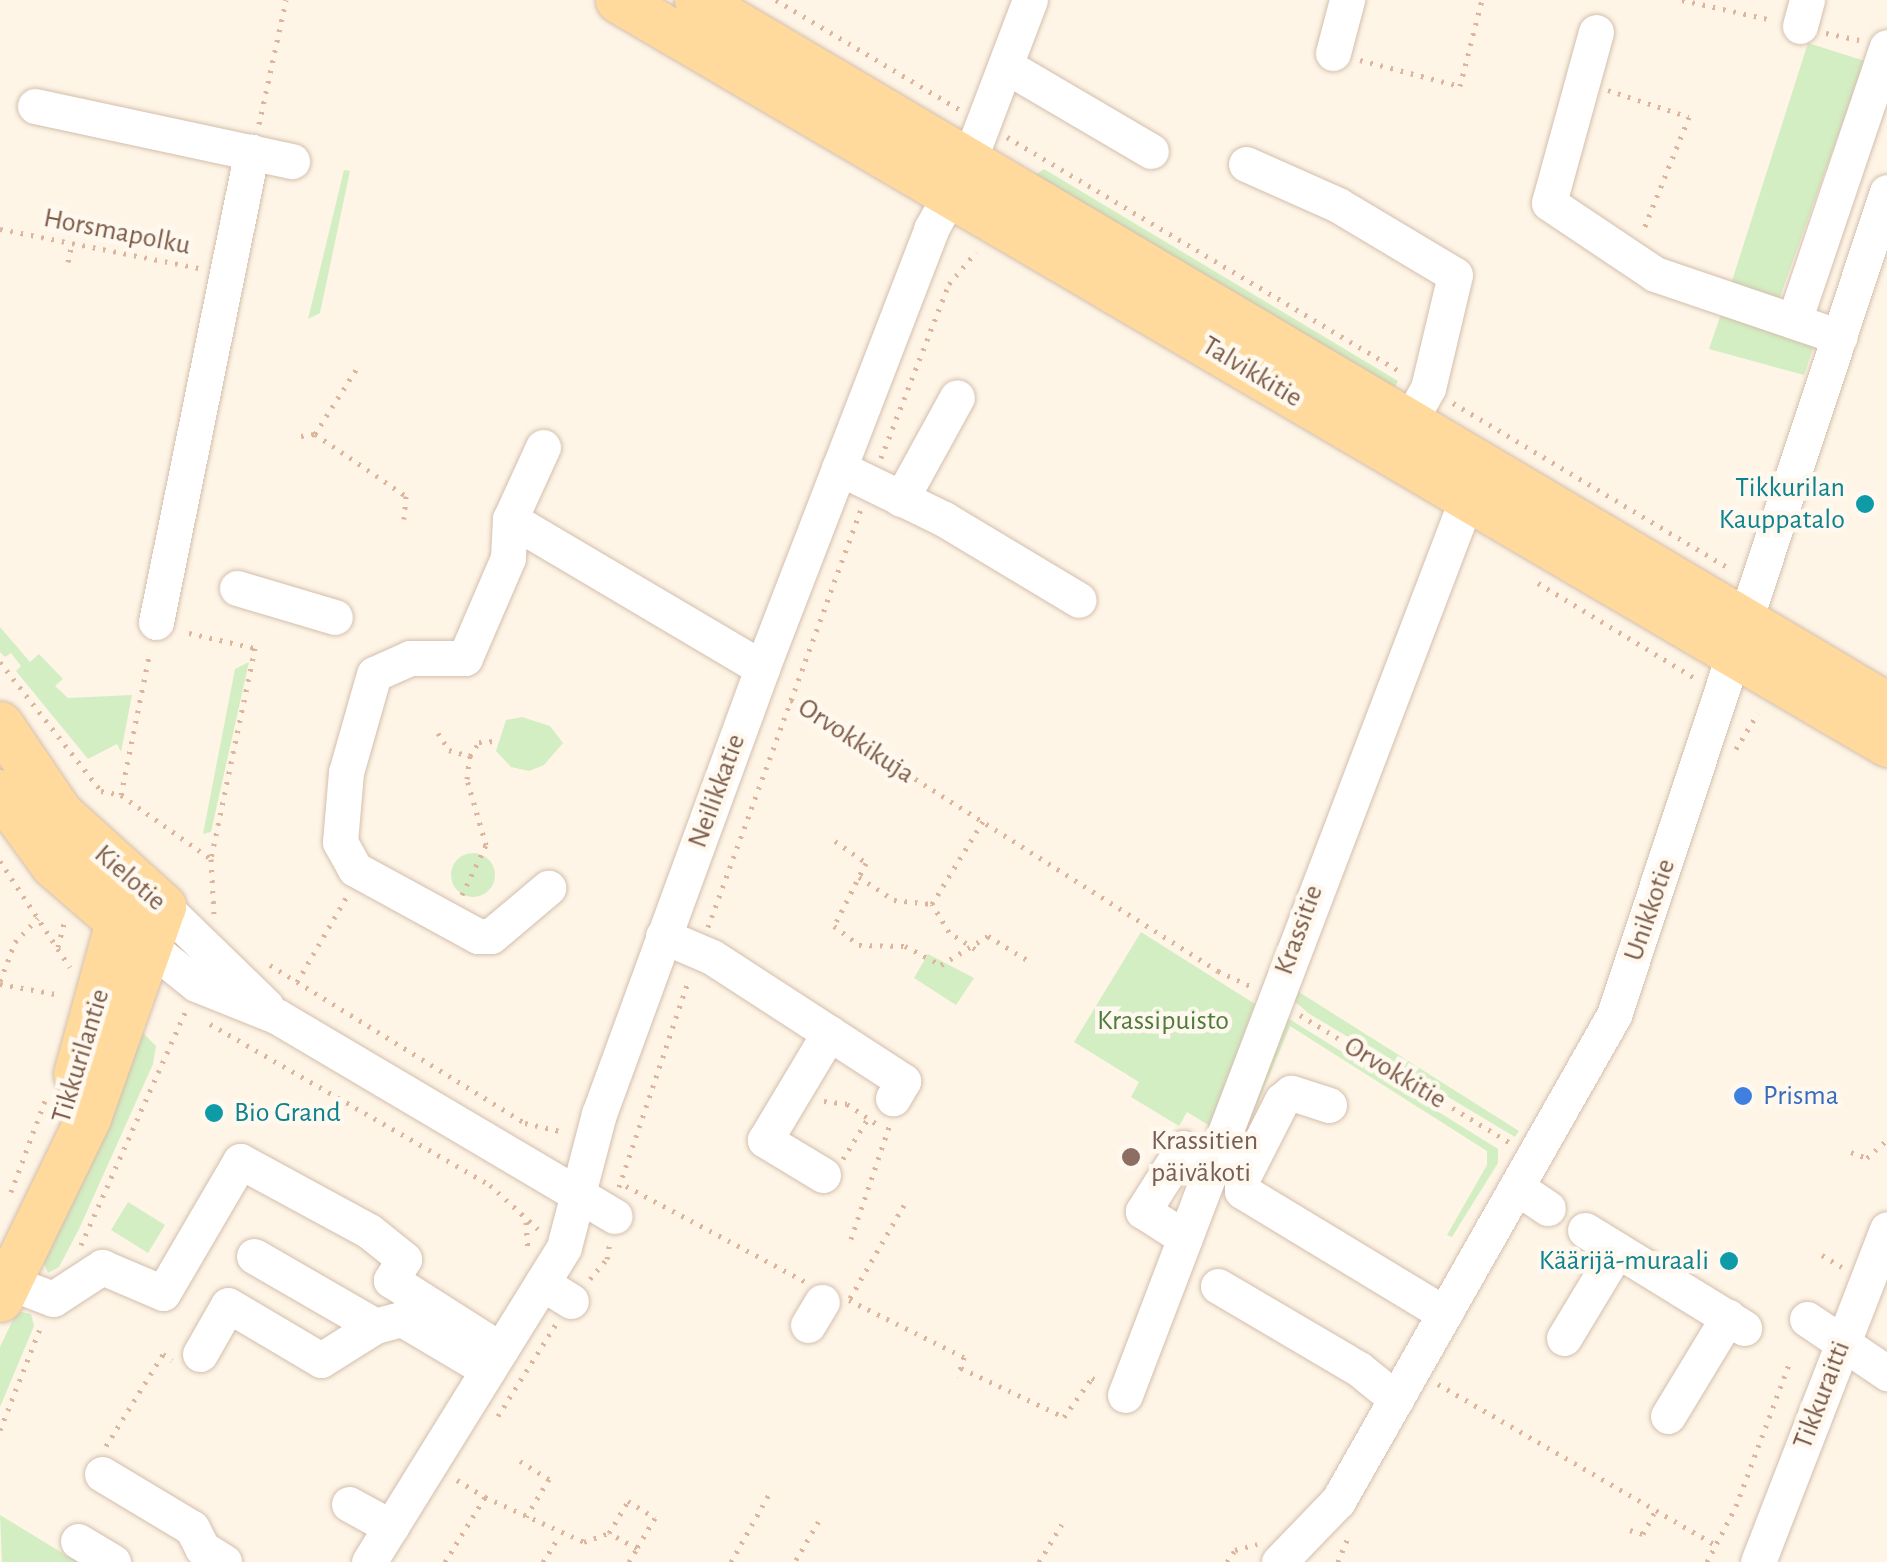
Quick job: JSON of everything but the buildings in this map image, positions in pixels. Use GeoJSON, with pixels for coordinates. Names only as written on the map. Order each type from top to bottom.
{"type":"FeatureCollection","features":[{"type":"Feature","properties":{"kind":"main road","name":"Talvikkitie"},"geometry":{"type":"LineString","coordinates":[[618,0],[969,160],[1472,483],[1745,622],[1887,705]]}},
{"type":"Feature","properties":{"kind":"main road","name":"Talvikkitie"},"geometry":{"type":"LineString","coordinates":[[697,0],[969,160],[1418,406],[1472,483]]}},
{"type":"Feature","properties":{"kind":"main road","name":"Talvikkitie"},"geometry":{"type":"LineString","coordinates":[[1745,622],[1887,744]]}},
{"type":"Feature","properties":{"kind":"main road","name":"Kielotie"},"geometry":{"type":"LineString","coordinates":[[0,724],[60,813],[140,914]]}},
{"type":"Feature","properties":{"kind":"main road","name":"Kielotie"},"geometry":{"type":"LineString","coordinates":[[0,792],[52,865],[140,914]]}},
{"type":"Feature","properties":{"kind":"main road","name":"Tikkurilantie"},"geometry":{"type":"LineString","coordinates":[[4,1290],[88,1118],[140,914]]}},
{"type":"Feature","properties":{"kind":"street","name":"Neilikkatie"},"geometry":{"type":"LineString","coordinates":[[369,1562],[494,1360],[557,1292],[589,1146],[663,936],[931,229],[969,160],[1030,0]]}},
{"type":"Feature","properties":{"kind":"street"},"geometry":{"type":"LineString","coordinates":[[1333,53],[1347,0]]}},
{"type":"Feature","properties":{"kind":"street"},"geometry":{"type":"LineString","coordinates":[[1596,32],[1547,196],[1582,229],[1655,274],[1840,337]]}},
{"type":"Feature","properties":{"kind":"street"},"geometry":{"type":"LineString","coordinates":[[1794,321],[1887,47]]}},
{"type":"Feature","properties":{"kind":"street"},"geometry":{"type":"LineString","coordinates":[[1006,66],[1151,150]]}},
{"type":"Feature","properties":{"kind":"street"},"geometry":{"type":"LineString","coordinates":[[36,106],[292,161]]}},
{"type":"Feature","properties":{"kind":"street"},"geometry":{"type":"LineString","coordinates":[[172,628],[226,273],[252,152]]}},
{"type":"Feature","properties":{"kind":"street"},"geometry":{"type":"LineString","coordinates":[[1246,164],[1338,205],[1455,275],[1418,406]]}},
{"type":"Feature","properties":{"kind":"street","name":"Unikkotie"},"geometry":{"type":"LineString","coordinates":[[1279,1562],[1338,1501],[1614,1016],[1887,192]]}},
{"type":"Feature","properties":{"kind":"street"},"geometry":{"type":"LineString","coordinates":[[886,491],[956,397]]}},
{"type":"Feature","properties":{"kind":"street"},"geometry":{"type":"LineString","coordinates":[[543,446],[510,519],[508,558],[465,658],[410,658],[374,674],[338,817],[344,855],[356,869],[448,921],[491,936],[548,888]]}},
{"type":"Feature","properties":{"kind":"street"},"geometry":{"type":"LineString","coordinates":[[839,468],[1079,600]]}},
{"type":"Feature","properties":{"kind":"street","name":"Krassitie"},"geometry":{"type":"LineString","coordinates":[[1126,1395],[1277,988],[1472,483]]}},
{"type":"Feature","properties":{"kind":"street"},"geometry":{"type":"LineString","coordinates":[[510,519],[762,668]]}},
{"type":"Feature","properties":{"kind":"street"},"geometry":{"type":"LineString","coordinates":[[237,588],[335,617]]}},
{"type":"Feature","properties":{"kind":"street","name":"Kielotie"},"geometry":{"type":"LineString","coordinates":[[140,914],[196,984],[278,1017],[578,1198],[616,1200]]}},
{"type":"Feature","properties":{"kind":"street"},"geometry":{"type":"LineString","coordinates":[[663,936],[700,950],[903,1082],[883,1116]]}},
{"type":"Feature","properties":{"kind":"street"},"geometry":{"type":"LineString","coordinates":[[823,1175],[764,1140],[829,1033]]}},
{"type":"Feature","properties":{"kind":"street"},"geometry":{"type":"LineString","coordinates":[[1329,1105],[1291,1093],[1282,1100],[1242,1179],[1242,1191],[1444,1314]]}},
{"type":"Feature","properties":{"kind":"street"},"geometry":{"type":"LineString","coordinates":[[1183,1148],[1144,1211],[1186,1238]]}},
{"type":"Feature","properties":{"kind":"street"},"geometry":{"type":"LineString","coordinates":[[4,1290],[54,1298],[102,1267],[163,1292],[240,1161],[369,1231],[404,1259],[390,1280],[494,1360]]}},
{"type":"Feature","properties":{"kind":"street"},"geometry":{"type":"LineString","coordinates":[[1518,1188],[1548,1208]]}},
{"type":"Feature","properties":{"kind":"street","name":"Tikkuraitti"},"geometry":{"type":"LineString","coordinates":[[1741,1560],[1842,1342],[1887,1229]]}},
{"type":"Feature","properties":{"kind":"street"},"geometry":{"type":"LineString","coordinates":[[1586,1230],[1736,1323],[1668,1416]]}},
{"type":"Feature","properties":{"kind":"street"},"geometry":{"type":"LineString","coordinates":[[1564,1338],[1617,1250]]}},
{"type":"Feature","properties":{"kind":"street"},"geometry":{"type":"LineString","coordinates":[[254,1256],[375,1326]]}},
{"type":"Feature","properties":{"kind":"street"},"geometry":{"type":"LineString","coordinates":[[1218,1286],[1359,1368],[1405,1384]]}},
{"type":"Feature","properties":{"kind":"street"},"geometry":{"type":"LineString","coordinates":[[188,1353],[228,1305],[321,1360],[375,1326],[402,1319],[494,1360]]}},
{"type":"Feature","properties":{"kind":"street"},"geometry":{"type":"LineString","coordinates":[[1807,1318],[1887,1373]]}},
{"type":"Feature","properties":{"kind":"street"},"geometry":{"type":"LineString","coordinates":[[102,1474],[192,1528],[202,1548],[224,1562]]}},
{"type":"Feature","properties":{"kind":"street"},"geometry":{"type":"LineString","coordinates":[[349,1504],[390,1527]]}},
{"type":"Feature","properties":{"kind":"street"},"geometry":{"type":"LineString","coordinates":[[78,1541],[113,1562]]}},
{"type":"Feature","properties":{"kind":"path"},"geometry":{"type":"LineString","coordinates":[[252,152],[286,0]]}},
{"type":"Feature","properties":{"kind":"path"},"geometry":{"type":"LineString","coordinates":[[776,0],[969,160],[1418,406],[1745,622]]}},
{"type":"Feature","properties":{"kind":"path"},"geometry":{"type":"LineString","coordinates":[[1333,53],[1460,86],[1482,0]]}},
{"type":"Feature","properties":{"kind":"path"},"geometry":{"type":"LineString","coordinates":[[1682,0],[1804,13],[1887,47]]}},
{"type":"Feature","properties":{"kind":"path"},"geometry":{"type":"LineString","coordinates":[[276,45],[286,47]]}},
{"type":"Feature","properties":{"kind":"path"},"geometry":{"type":"LineString","coordinates":[[1581,81],[1688,117],[1658,206],[1628,257]]}},
{"type":"Feature","properties":{"kind":"path","name":"Horsmapolku"},"geometry":{"type":"LineString","coordinates":[[0,230],[226,273]]}},
{"type":"Feature","properties":{"kind":"path"},"geometry":{"type":"LineString","coordinates":[[68,262],[72,243]]}},
{"type":"Feature","properties":{"kind":"path"},"geometry":{"type":"LineString","coordinates":[[958,1377],[964,1358],[825,1301],[656,1196],[616,1200],[700,950],[791,700],[886,491],[949,284],[976,252]]}},
{"type":"Feature","properties":{"kind":"path"},"geometry":{"type":"LineString","coordinates":[[315,434],[359,366]]}},
{"type":"Feature","properties":{"kind":"path"},"geometry":{"type":"LineString","coordinates":[[301,436],[315,434],[406,496],[404,519]]}},
{"type":"Feature","properties":{"kind":"path"},"geometry":{"type":"LineString","coordinates":[[121,795],[172,628],[255,648],[212,859],[218,930]]}},
{"type":"Feature","properties":{"kind":"path"},"geometry":{"type":"LineString","coordinates":[[0,662],[101,791],[121,795],[212,859]]}},
{"type":"Feature","properties":{"kind":"path","name":"Orvokkikuja"},"geometry":{"type":"LineString","coordinates":[[762,668],[791,700],[1218,971],[1277,988]]}},
{"type":"Feature","properties":{"kind":"path"},"geometry":{"type":"LineString","coordinates":[[438,733],[449,750],[470,756]]}},
{"type":"Feature","properties":{"kind":"path"},"geometry":{"type":"LineString","coordinates":[[448,921],[486,845],[467,779],[470,756],[478,742],[496,741]]}},
{"type":"Feature","properties":{"kind":"path"},"geometry":{"type":"LineString","coordinates":[[932,904],[983,821]]}},
{"type":"Feature","properties":{"kind":"path"},"geometry":{"type":"LineString","coordinates":[[834,841],[866,863],[834,926],[859,944],[905,946],[941,965],[975,949],[988,936],[1030,961]]}},
{"type":"Feature","properties":{"kind":"path"},"geometry":{"type":"LineString","coordinates":[[0,861],[58,948]]}},
{"type":"Feature","properties":{"kind":"path"},"geometry":{"type":"LineString","coordinates":[[858,877],[894,900],[932,904]]}},
{"type":"Feature","properties":{"kind":"path"},"geometry":{"type":"LineString","coordinates":[[932,904],[949,932],[975,949]]}},
{"type":"Feature","properties":{"kind":"path"},"geometry":{"type":"LineString","coordinates":[[296,982],[342,906]]}},
{"type":"Feature","properties":{"kind":"path"},"geometry":{"type":"LineString","coordinates":[[38,918],[15,942],[0,982],[67,997]]}},
{"type":"Feature","properties":{"kind":"path"},"geometry":{"type":"LineString","coordinates":[[265,962],[526,1122],[559,1130]]}},
{"type":"Feature","properties":{"kind":"path","name":"Orvokkitie"},"geometry":{"type":"LineString","coordinates":[[1277,988],[1515,1146]]}},
{"type":"Feature","properties":{"kind":"path"},"geometry":{"type":"LineString","coordinates":[[78,1252],[187,1007],[490,1185],[526,1222]]}},
{"type":"Feature","properties":{"kind":"path"},"geometry":{"type":"LineString","coordinates":[[794,1090],[813,1102],[847,1104],[883,1116]]}},
{"type":"Feature","properties":{"kind":"path"},"geometry":{"type":"LineString","coordinates":[[823,1175],[844,1159],[883,1116]]}},
{"type":"Feature","properties":{"kind":"path"},"geometry":{"type":"LineString","coordinates":[[852,1240],[883,1116]]}},
{"type":"Feature","properties":{"kind":"path"},"geometry":{"type":"LineString","coordinates":[[1850,1152],[1868,1158],[1887,1140]]}},
{"type":"Feature","properties":{"kind":"path"},"geometry":{"type":"LineString","coordinates":[[825,1301],[904,1205]]}},
{"type":"Feature","properties":{"kind":"path"},"geometry":{"type":"LineString","coordinates":[[488,1431],[557,1292],[607,1259]]}},
{"type":"Feature","properties":{"kind":"path"},"geometry":{"type":"LineString","coordinates":[[0,1430],[54,1298]]}},
{"type":"Feature","properties":{"kind":"path"},"geometry":{"type":"LineString","coordinates":[[102,1474],[107,1439],[162,1354],[172,1360],[188,1353]]}},
{"type":"Feature","properties":{"kind":"path","name":"Tikkuraitti"},"geometry":{"type":"LineString","coordinates":[[1707,1562],[1791,1360]]}},
{"type":"Feature","properties":{"kind":"path"},"geometry":{"type":"LineString","coordinates":[[960,1368],[1064,1417],[1092,1378]]}},
{"type":"Feature","properties":{"kind":"path"},"geometry":{"type":"LineString","coordinates":[[1405,1384],[1656,1510],[1716,1545]]}},
{"type":"Feature","properties":{"kind":"path"},"geometry":{"type":"LineString","coordinates":[[520,1460],[549,1479],[526,1517]]}},
{"type":"Feature","properties":{"kind":"path"},"geometry":{"type":"LineString","coordinates":[[446,1496],[468,1464]]}},
{"type":"Feature","properties":{"kind":"path"},"geometry":{"type":"LineString","coordinates":[[457,1480],[559,1536],[584,1542],[609,1532],[628,1501],[656,1518],[629,1562]]}},
{"type":"Feature","properties":{"kind":"path"},"geometry":{"type":"LineString","coordinates":[[730,1562],[772,1489]]}},
{"type":"Feature","properties":{"kind":"path"},"geometry":{"type":"LineString","coordinates":[[445,1562],[485,1497]]}},
{"type":"Feature","properties":{"kind":"path"},"geometry":{"type":"LineString","coordinates":[[1630,1530],[1643,1534],[1656,1510]]}},
{"type":"Feature","properties":{"kind":"path"},"geometry":{"type":"LineString","coordinates":[[796,1560],[821,1517]]}},
{"type":"Feature","properties":{"kind":"path"},"geometry":{"type":"LineString","coordinates":[[1038,1562],[1062,1524]]}},
{"type":"Feature","properties":{"kind":"path"},"geometry":{"type":"LineString","coordinates":[[609,1532],[636,1548]]}},
{"type":"Feature","properties":{"kind":"path"},"geometry":{"type":"LineString","coordinates":[[543,1562],[559,1536]]}},
{"type":"Feature","properties":{"kind":"path"},"geometry":{"type":"LineString","coordinates":[[1228,1562],[1234,1550]]}},
{"type":"Feature","properties":{"kind":"path"},"geometry":{"type":"LineString","coordinates":[[1712,1554],[1741,1560]]}},
{"type":"Feature","properties":{"kind":"green space"},"geometry":{"type":"Polygon","coordinates":[[[1808,43],[1865,61],[1777,305],[1730,287],[1808,43]]]}},
{"type":"Feature","properties":{"kind":"green space"},"geometry":{"type":"Polygon","coordinates":[[[1044,169],[1398,381],[1392,393],[1035,175],[1044,169]]]}},
{"type":"Feature","properties":{"kind":"green space"},"geometry":{"type":"Polygon","coordinates":[[[344,170],[350,171],[320,313],[308,319],[344,170]]]}},
{"type":"Feature","properties":{"kind":"green space"},"geometry":{"type":"Polygon","coordinates":[[[1725,302],[1818,334],[1804,375],[1709,349],[1725,302]]]}},
{"type":"Feature","properties":{"kind":"green space"},"geometry":{"type":"Polygon","coordinates":[[[0,627],[30,662],[39,654],[63,679],[55,686],[68,698],[132,695],[121,752],[117,744],[88,759],[16,671],[21,666],[11,653],[5,657],[0,652],[0,627]]]}},
{"type":"Feature","properties":{"kind":"green space"},"geometry":{"type":"Polygon","coordinates":[[[249,662],[211,832],[203,834],[235,669],[249,662]]]}},
{"type":"Feature","properties":{"kind":"green space"},"geometry":{"type":"Polygon","coordinates":[[[522,717],[550,726],[563,743],[544,765],[529,771],[511,767],[496,751],[506,720],[522,717]]]}},
{"type":"Feature","properties":{"kind":"green space"},"geometry":{"type":"Polygon","coordinates":[[[473,853],[489,859],[495,875],[489,891],[473,897],[457,891],[451,875],[457,859],[473,853]]]}},
{"type":"Feature","properties":{"kind":"green space","name":"Krassipuisto"},"geometry":{"type":"Polygon","coordinates":[[[1141,932],[1255,1004],[1210,1126],[1187,1112],[1179,1126],[1131,1097],[1139,1082],[1074,1042],[1141,932]]]}},
{"type":"Feature","properties":{"kind":"green space"},"geometry":{"type":"Polygon","coordinates":[[[928,954],[974,978],[956,1005],[914,978],[928,954]]]}},
{"type":"Feature","properties":{"kind":"green space"},"geometry":{"type":"Polygon","coordinates":[[[1294,980],[1301,983],[1299,992],[1519,1131],[1515,1137],[1308,1013],[1293,1000],[1294,980]]]}},
{"type":"Feature","properties":{"kind":"green space"},"geometry":{"type":"Polygon","coordinates":[[[1286,1017],[1498,1149],[1498,1163],[1452,1237],[1447,1235],[1487,1165],[1487,1151],[1290,1026],[1226,1179],[1286,1017]]]}},
{"type":"Feature","properties":{"kind":"green space"},"geometry":{"type":"Polygon","coordinates":[[[140,1030],[156,1046],[153,1064],[79,1229],[59,1267],[48,1273],[42,1259],[140,1030]]]}},
{"type":"Feature","properties":{"kind":"green space"},"geometry":{"type":"Polygon","coordinates":[[[128,1202],[165,1225],[148,1253],[111,1230],[128,1202]]]}},
{"type":"Feature","properties":{"kind":"green space"},"geometry":{"type":"Polygon","coordinates":[[[17,1311],[31,1314],[34,1326],[0,1407],[0,1347],[17,1311]]]}},
{"type":"Feature","properties":{"kind":"green space"},"geometry":{"type":"Polygon","coordinates":[[[0,1515],[64,1554],[78,1562],[2,1562],[0,1515]]]}},
{"type":"Feature","properties":{"kind":"place","name":"Tikkurilan Kauppatalo"},"geometry":{"type":"Point","coordinates":[1865,504]}},
{"type":"Feature","properties":{"kind":"place","name":"Prisma"},"geometry":{"type":"Point","coordinates":[1743,1096]}},
{"type":"Feature","properties":{"kind":"place","name":"Bio Grand"},"geometry":{"type":"Point","coordinates":[214,1113]}},
{"type":"Feature","properties":{"kind":"place","name":"Krassitien päiväkoti"},"geometry":{"type":"Point","coordinates":[1131,1157]}},
{"type":"Feature","properties":{"kind":"place","name":"Käärijä-muraali"},"geometry":{"type":"Point","coordinates":[1729,1261]}}]}
